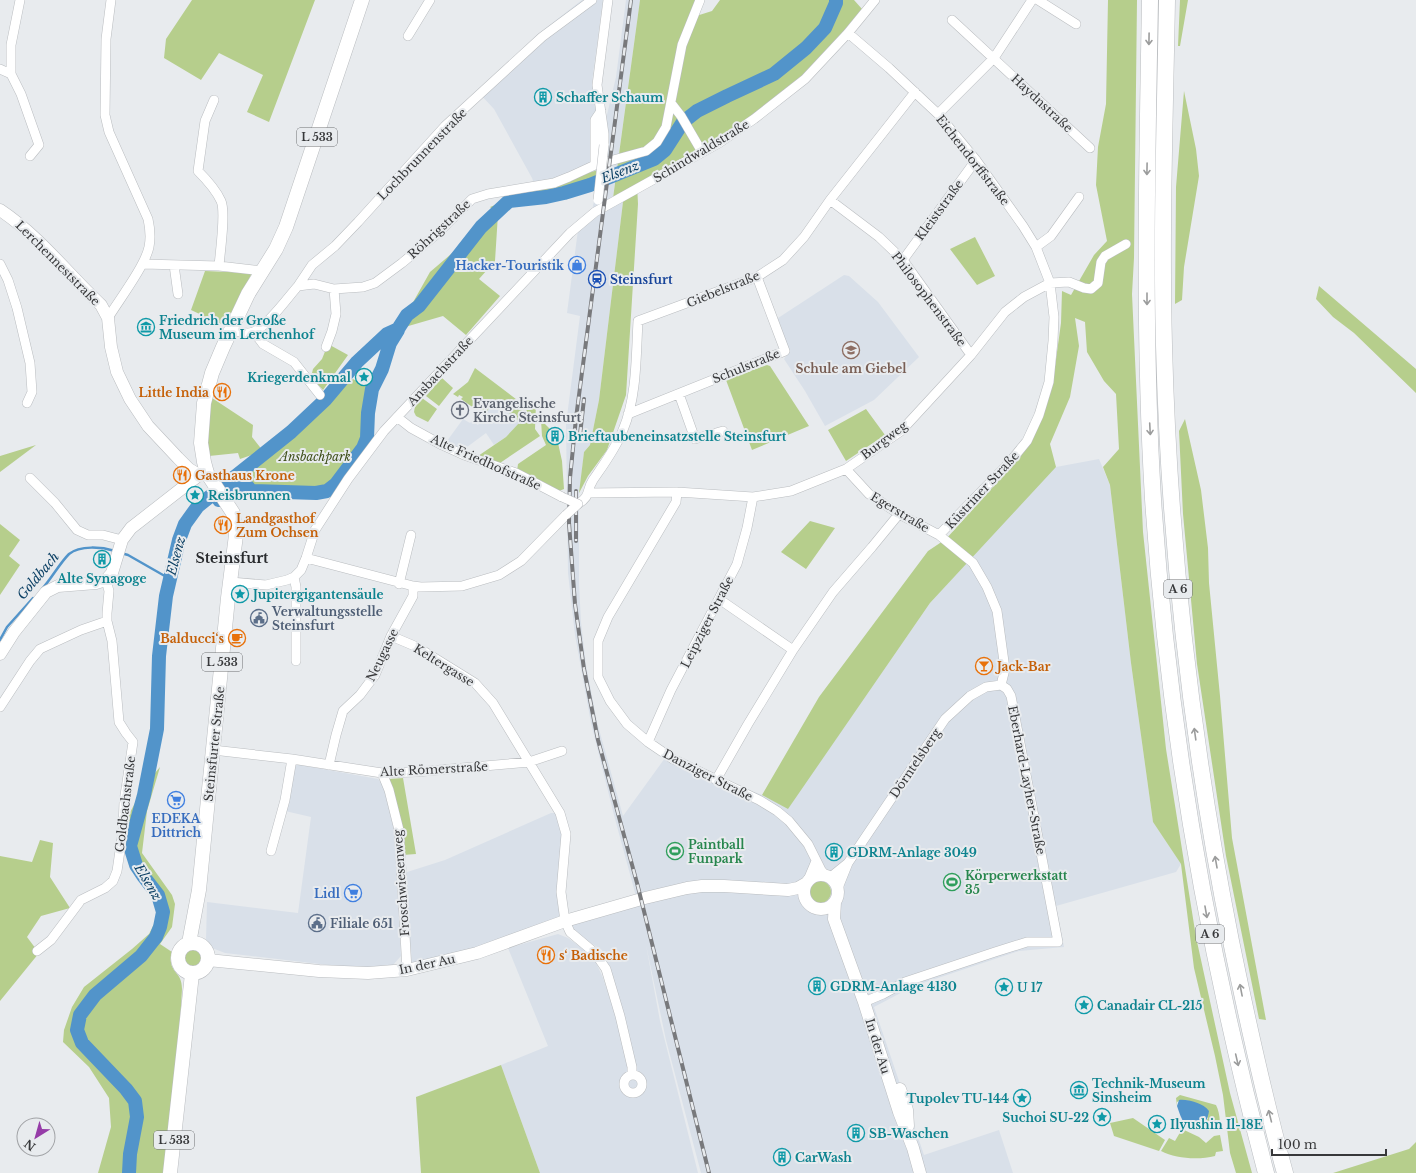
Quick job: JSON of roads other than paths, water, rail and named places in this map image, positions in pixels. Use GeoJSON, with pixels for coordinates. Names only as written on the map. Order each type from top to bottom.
{"type":"FeatureCollection","features":[{"type":"Feature","properties":{"kind":"highway","name":"A 6"},"geometry":{"type":"LineString","coordinates":[[1150,0],[1146,184],[1147,342],[1153,499],[1161,595],[1184,781],[1207,916],[1240,1074],[1266,1172]]}},
{"type":"Feature","properties":{"kind":"highway","name":"A 6"},"geometry":{"type":"LineString","coordinates":[[1167,0],[1163,182],[1164,343],[1171,490],[1178,593],[1188,685],[1201,777],[1219,878],[1248,1026],[1284,1170]]}},
{"type":"Feature","properties":{"kind":"main road","name":"L 533"},"geometry":{"type":"LineString","coordinates":[[203,474],[201,443],[204,403],[212,373],[248,294],[276,248],[294,207],[362,0]]}},
{"type":"Feature","properties":{"kind":"main road","name":"Steinsfurter Straße"},"geometry":{"type":"LineString","coordinates":[[194,943],[236,535],[233,513],[229,505],[215,486],[203,474]]}},
{"type":"Feature","properties":{"kind":"main road"},"geometry":{"type":"LineString","coordinates":[[194,943],[205,949],[208,960],[204,968],[197,973],[192,974],[183,970],[177,957],[180,948],[194,943]]}},
{"type":"Feature","properties":{"kind":"main road","name":"L 533"},"geometry":{"type":"LineString","coordinates":[[170,1173],[192,974]]}},
{"type":"Feature","properties":{"kind":"street"},"geometry":{"type":"LineString","coordinates":[[20,0],[11,45],[11,74],[21,94],[39,145],[30,156]]}},
{"type":"Feature","properties":{"kind":"street"},"geometry":{"type":"LineString","coordinates":[[108,318],[142,264],[149,248],[150,230],[148,219],[109,132],[105,115],[106,39],[110,0]]}},
{"type":"Feature","properties":{"kind":"street"},"geometry":{"type":"LineString","coordinates":[[408,36],[430,0]]}},
{"type":"Feature","properties":{"kind":"street","name":"Lochbrunnenstraße"},"geometry":{"type":"LineString","coordinates":[[298,286],[312,265],[335,246],[358,222],[445,126],[542,37],[592,0]]}},
{"type":"Feature","properties":{"kind":"street"},"geometry":{"type":"LineString","coordinates":[[601,204],[604,145],[597,85],[608,0]]}},
{"type":"Feature","properties":{"kind":"street","name":"Röhrigstraße"},"geometry":{"type":"LineString","coordinates":[[298,286],[314,284],[334,289],[363,287],[375,283],[438,233],[472,199],[488,194],[554,183],[595,165],[646,151],[657,142],[666,128],[682,45],[700,0]]}},
{"type":"Feature","properties":{"kind":"street","name":"Schindwaldstraße"},"geometry":{"type":"LineString","coordinates":[[601,204],[702,152],[754,119],[805,79],[875,0]]}},
{"type":"Feature","properties":{"kind":"street"},"geometry":{"type":"LineString","coordinates":[[938,114],[994,58],[1032,0]]}},
{"type":"Feature","properties":{"kind":"street"},"geometry":{"type":"LineString","coordinates":[[1038,0],[1076,24]]}},
{"type":"Feature","properties":{"kind":"street","name":"Haydnstraße"},"geometry":{"type":"LineString","coordinates":[[952,20],[1090,148]]}},
{"type":"Feature","properties":{"kind":"street","name":"Eichendorffstraße"},"geometry":{"type":"LineString","coordinates":[[848,32],[938,114],[976,160],[1023,226],[1036,247],[1050,283]]}},
{"type":"Feature","properties":{"kind":"street"},"geometry":{"type":"LineString","coordinates":[[0,69],[11,74]]}},
{"type":"Feature","properties":{"kind":"street","name":"Giebelstraße"},"geometry":{"type":"LineString","coordinates":[[628,414],[633,396],[638,321],[757,277],[783,260],[804,237],[830,200],[915,92]]}},
{"type":"Feature","properties":{"kind":"street"},"geometry":{"type":"LineString","coordinates":[[214,100],[205,121],[198,171],[206,179],[222,202],[223,225],[219,266]]}},
{"type":"Feature","properties":{"kind":"street"},"geometry":{"type":"LineString","coordinates":[[671,103],[681,116],[702,152]]}},
{"type":"Feature","properties":{"kind":"street"},"geometry":{"type":"LineString","coordinates":[[595,165],[594,120],[601,111]]}},
{"type":"Feature","properties":{"kind":"street","name":"Kleiststraße"},"geometry":{"type":"LineString","coordinates":[[903,260],[976,160]]}},
{"type":"Feature","properties":{"kind":"street"},"geometry":{"type":"LineString","coordinates":[[1036,247],[1051,236],[1079,197]]}},
{"type":"Feature","properties":{"kind":"street","name":"Philosophenstraße"},"geometry":{"type":"LineString","coordinates":[[830,200],[879,237],[903,260],[971,355]]}},
{"type":"Feature","properties":{"kind":"street","name":"Ansbachstraße"},"geometry":{"type":"LineString","coordinates":[[294,577],[301,570],[315,530],[348,479],[372,447],[397,417],[562,242],[595,212],[601,204]]}},
{"type":"Feature","properties":{"kind":"street","name":"Lerchenneststraße"},"geometry":{"type":"LineString","coordinates":[[0,210],[15,220],[36,239],[100,305],[108,318],[110,347],[117,372],[130,399],[148,426],[159,438],[189,468],[203,474]]}},
{"type":"Feature","properties":{"kind":"street","name":"Burgweg"},"geometry":{"type":"LineString","coordinates":[[583,499],[677,492],[753,497],[791,491],[846,469],[901,431],[971,355],[1005,312],[1024,297],[1050,283],[1068,282],[1091,289],[1098,283],[1101,262],[1106,256],[1126,244]]}},
{"type":"Feature","properties":{"kind":"street"},"geometry":{"type":"LineString","coordinates":[[0,264],[8,280],[17,308],[30,363],[32,392],[28,403]]}},
{"type":"Feature","properties":{"kind":"street"},"geometry":{"type":"LineString","coordinates":[[142,264],[219,266],[263,271]]}},
{"type":"Feature","properties":{"kind":"street"},"geometry":{"type":"LineString","coordinates":[[174,266],[178,294]]}},
{"type":"Feature","properties":{"kind":"street","name":"Schulstraße"},"geometry":{"type":"LineString","coordinates":[[628,414],[785,351],[757,277]]}},
{"type":"Feature","properties":{"kind":"street","name":"Küstriner Straße"},"geometry":{"type":"LineString","coordinates":[[939,535],[1009,464],[1026,441],[1038,415],[1049,382],[1053,341],[1054,317],[1050,283]]}},
{"type":"Feature","properties":{"kind":"street"},"geometry":{"type":"LineString","coordinates":[[231,330],[246,333],[254,332],[262,326],[298,286]]}},
{"type":"Feature","properties":{"kind":"street"},"geometry":{"type":"LineString","coordinates":[[326,347],[336,314],[334,289]]}},
{"type":"Feature","properties":{"kind":"street"},"geometry":{"type":"LineString","coordinates":[[254,332],[263,344],[294,362],[320,396]]}},
{"type":"Feature","properties":{"kind":"street"},"geometry":{"type":"LineString","coordinates":[[679,394],[695,439],[723,431]]}},
{"type":"Feature","properties":{"kind":"street"},"geometry":{"type":"LineString","coordinates":[[306,558],[399,584],[421,587],[462,586],[499,576],[521,561],[583,499],[590,485],[613,450],[624,429],[628,414]]}},
{"type":"Feature","properties":{"kind":"street","name":"Alte Friedhofstraße"},"geometry":{"type":"LineString","coordinates":[[397,417],[411,428],[464,455],[516,473],[562,497],[583,499]]}},
{"type":"Feature","properties":{"kind":"street","name":"Egerstraße"},"geometry":{"type":"LineString","coordinates":[[846,469],[869,494],[899,514],[939,535]]}},
{"type":"Feature","properties":{"kind":"street"},"geometry":{"type":"LineString","coordinates":[[0,654],[14,632],[46,592],[58,586],[96,583],[106,580],[112,573],[119,548],[131,528],[203,474]]}},
{"type":"Feature","properties":{"kind":"street"},"geometry":{"type":"LineString","coordinates":[[30,478],[55,503],[77,530],[88,535],[103,535],[119,548]]}},
{"type":"Feature","properties":{"kind":"street","name":"Danziger Straße"},"geometry":{"type":"LineString","coordinates":[[677,492],[676,502],[608,617],[598,641],[598,677],[610,701],[627,724],[648,742],[673,759],[759,800],[777,811],[789,821],[808,844],[816,861],[827,876]]}},
{"type":"Feature","properties":{"kind":"street","name":"Leipziger Straße"},"geometry":{"type":"LineString","coordinates":[[648,742],[671,690],[737,564],[748,528],[753,497]]}},
{"type":"Feature","properties":{"kind":"street"},"geometry":{"type":"LineString","coordinates":[[716,780],[793,650],[833,592],[899,514]]}},
{"type":"Feature","properties":{"kind":"street"},"geometry":{"type":"LineString","coordinates":[[399,584],[411,535]]}},
{"type":"Feature","properties":{"kind":"street"},"geometry":{"type":"LineString","coordinates":[[939,535],[973,563],[988,587],[997,611],[1005,669],[1001,685]]}},
{"type":"Feature","properties":{"kind":"street"},"geometry":{"type":"LineString","coordinates":[[231,582],[266,585],[294,577],[296,588],[296,661]]}},
{"type":"Feature","properties":{"kind":"street","name":"Goldbachstraße"},"geometry":{"type":"LineString","coordinates":[[38,951],[51,940],[82,900],[105,888],[113,880],[117,871],[123,830],[124,802],[133,742],[119,722],[112,641],[107,621],[110,591],[106,580]]}},
{"type":"Feature","properties":{"kind":"street","name":"Neugasse"},"geometry":{"type":"LineString","coordinates":[[329,765],[343,712],[360,695],[375,675],[391,636],[414,596],[413,586]]}},
{"type":"Feature","properties":{"kind":"street"},"geometry":{"type":"LineString","coordinates":[[719,599],[793,650]]}},
{"type":"Feature","properties":{"kind":"street"},"geometry":{"type":"LineString","coordinates":[[0,707],[30,661],[40,649],[81,630],[107,621]]}},
{"type":"Feature","properties":{"kind":"street","name":"Keltergasse"},"geometry":{"type":"LineString","coordinates":[[391,636],[417,647],[475,683],[493,703],[529,762]]}},
{"type":"Feature","properties":{"kind":"street","name":"Dörntelsberg"},"geometry":{"type":"LineString","coordinates":[[838,888],[848,863],[945,718],[970,696],[986,688],[1001,685]]}},
{"type":"Feature","properties":{"kind":"street","name":"Eberhard-Layher-Straße"},"geometry":{"type":"LineString","coordinates":[[864,1002],[905,982],[1027,942],[1058,942],[1011,696],[1007,689],[1001,685]]}},
{"type":"Feature","properties":{"kind":"street","name":"Alte Römerstraße"},"geometry":{"type":"LineString","coordinates":[[214,750],[292,759],[382,773],[416,772],[529,762],[562,751]]}},
{"type":"Feature","properties":{"kind":"street"},"geometry":{"type":"LineString","coordinates":[[271,850],[285,800],[292,759]]}},
{"type":"Feature","properties":{"kind":"street"},"geometry":{"type":"LineString","coordinates":[[529,762],[560,813],[566,834],[560,892],[565,921],[570,932],[595,953],[606,969],[622,1023],[632,1067],[632,1075]]}},
{"type":"Feature","properties":{"kind":"street","name":"Froschwiesenweg"},"geometry":{"type":"LineString","coordinates":[[382,773],[389,790],[399,830],[407,970]]}},
{"type":"Feature","properties":{"kind":"street"},"geometry":{"type":"LineString","coordinates":[[807,882],[819,875],[827,876],[836,884],[838,893],[832,906],[824,909],[813,908],[803,896],[803,890],[816,861]]}},
{"type":"Feature","properties":{"kind":"street","name":"Dörntelsberg"},"geometry":{"type":"LineString","coordinates":[[827,876],[832,876],[848,863]]}},
{"type":"Feature","properties":{"kind":"street","name":"In der Au"},"geometry":{"type":"LineString","coordinates":[[208,960],[326,972],[368,973],[407,970],[477,953],[565,921],[687,888],[724,886],[788,890],[794,889],[807,882]]}},
{"type":"Feature","properties":{"kind":"street","name":"In der Au"},"geometry":{"type":"LineString","coordinates":[[759,888],[800,898],[806,901]]}},
{"type":"Feature","properties":{"kind":"street","name":"In der Au"},"geometry":{"type":"LineString","coordinates":[[835,902],[834,919],[864,1002],[920,1173]]}},
{"type":"Feature","properties":{"kind":"street","name":"In der Au"},"geometry":{"type":"LineString","coordinates":[[824,909],[834,919]]}},
{"type":"Feature","properties":{"kind":"water"},"geometry":{"type":"Polygon","coordinates":[[[1179,1100],[1195,1102],[1209,1111],[1206,1121],[1199,1129],[1190,1128],[1184,1122],[1177,1106],[1179,1100]]]}},
{"type":"Feature","properties":{"kind":"waterway","name":"Elsenz"},"geometry":{"type":"LineString","coordinates":[[129,1173],[130,1154],[137,1117],[135,1101],[126,1089],[82,1043],[77,1030],[80,1015],[95,995],[141,956],[156,937],[160,927],[163,912],[158,895],[136,865],[130,846],[144,795],[157,729],[159,656],[166,596],[179,540],[185,524],[198,506],[291,432],[325,400],[357,362],[387,334],[398,329],[407,315],[419,306],[481,227],[509,201],[546,197],[564,193],[590,185],[654,159],[665,150],[683,122],[697,111],[774,74],[806,48],[825,28],[836,0]]}},
{"type":"Feature","properties":{"kind":"waterway","name":"Elsenz"},"geometry":{"type":"LineString","coordinates":[[219,500],[236,489],[244,487],[248,487],[251,491],[316,493],[327,491],[336,484],[363,448],[367,438],[368,413],[372,389],[382,369],[390,343],[398,330]]}},
{"type":"Feature","properties":{"kind":"waterway","name":"Goldbach"},"geometry":{"type":"LineString","coordinates":[[42,589],[65,558],[74,551],[85,548],[115,551]]}},
{"type":"Feature","properties":{"kind":"waterway","name":"Goldbach"},"geometry":{"type":"LineString","coordinates":[[121,553],[128,555],[170,579]]}},
{"type":"Feature","properties":{"kind":"waterway","name":"Goldbach"},"geometry":{"type":"LineString","coordinates":[[0,640],[7,627],[33,598]]}},
{"type":"Feature","properties":{"kind":"railway"},"geometry":{"type":"LineString","coordinates":[[631,0],[576,418],[570,478],[569,523],[575,604],[584,669],[598,740],[637,883],[709,1173]]}},
{"type":"Feature","properties":{"kind":"railway"},"geometry":{"type":"LineString","coordinates":[[580,435],[584,399]]}},
{"type":"Feature","properties":{"kind":"railway"},"geometry":{"type":"LineString","coordinates":[[576,491],[576,541]]}},
{"type":"Feature","properties":{"kind":"place","name":"Schaffer Schaum"},"geometry":{"type":"Point","coordinates":[543,97]}},
{"type":"Feature","properties":{"kind":"place","name":"Hacker-Touristik"},"geometry":{"type":"Point","coordinates":[577,265]}},
{"type":"Feature","properties":{"kind":"place","name":"Steinsfurt"},"geometry":{"type":"Point","coordinates":[597,279]}},
{"type":"Feature","properties":{"kind":"place","name":"Friedrich der Große Museum im Lerchenhof"},"geometry":{"type":"Point","coordinates":[146,327]}},
{"type":"Feature","properties":{"kind":"place","name":"Schule am Giebel"},"geometry":{"type":"Point","coordinates":[851,350]}},
{"type":"Feature","properties":{"kind":"place","name":"Kriegerdenkmal"},"geometry":{"type":"Point","coordinates":[364,377]}},
{"type":"Feature","properties":{"kind":"place","name":"Little India"},"geometry":{"type":"Point","coordinates":[222,392]}},
{"type":"Feature","properties":{"kind":"place","name":"Evangelische Kirche Steinsfurt"},"geometry":{"type":"Point","coordinates":[460,410]}},
{"type":"Feature","properties":{"kind":"place","name":"Brieftaubeneinsatzstelle Steinsfurt"},"geometry":{"type":"Point","coordinates":[555,436]}},
{"type":"Feature","properties":{"kind":"place","name":"Gasthaus Krone"},"geometry":{"type":"Point","coordinates":[182,475]}},
{"type":"Feature","properties":{"kind":"place","name":"Reisbrunnen"},"geometry":{"type":"Point","coordinates":[195,495]}},
{"type":"Feature","properties":{"kind":"place","name":"Landgasthof Zum Ochsen"},"geometry":{"type":"Point","coordinates":[223,525]}},
{"type":"Feature","properties":{"kind":"place","name":"Alte Synagoge"},"geometry":{"type":"Point","coordinates":[102,559]}},
{"type":"Feature","properties":{"kind":"place","name":"Jupitergigantensäule"},"geometry":{"type":"Point","coordinates":[240,594]}},
{"type":"Feature","properties":{"kind":"place","name":"Verwaltungsstelle Steinsfurt"},"geometry":{"type":"Point","coordinates":[259,618]}},
{"type":"Feature","properties":{"kind":"place","name":"Balducci‘s"},"geometry":{"type":"Point","coordinates":[237,638]}},
{"type":"Feature","properties":{"kind":"place","name":"Jack-Bar"},"geometry":{"type":"Point","coordinates":[984,666]}},
{"type":"Feature","properties":{"kind":"place","name":"EDEKA Dittrich"},"geometry":{"type":"Point","coordinates":[176,800]}},
{"type":"Feature","properties":{"kind":"place","name":"Paintball Funpark"},"geometry":{"type":"Point","coordinates":[675,851]}},
{"type":"Feature","properties":{"kind":"place","name":"GDRM-Anlage 3049"},"geometry":{"type":"Point","coordinates":[834,852]}},
{"type":"Feature","properties":{"kind":"place","name":"Körperwerkstatt 35"},"geometry":{"type":"Point","coordinates":[952,882]}},
{"type":"Feature","properties":{"kind":"place","name":"Lidl"},"geometry":{"type":"Point","coordinates":[353,893]}},
{"type":"Feature","properties":{"kind":"place","name":"Filiale 651"},"geometry":{"type":"Point","coordinates":[317,923]}},
{"type":"Feature","properties":{"kind":"place","name":"s‘ Badische"},"geometry":{"type":"Point","coordinates":[546,955]}},
{"type":"Feature","properties":{"kind":"place","name":"GDRM-Anlage 4130"},"geometry":{"type":"Point","coordinates":[817,986]}},
{"type":"Feature","properties":{"kind":"place","name":"U 17"},"geometry":{"type":"Point","coordinates":[1004,987]}},
{"type":"Feature","properties":{"kind":"place","name":"Canadair CL-215"},"geometry":{"type":"Point","coordinates":[1084,1005]}},
{"type":"Feature","properties":{"kind":"place","name":"Technik-Museum Sinsheim"},"geometry":{"type":"Point","coordinates":[1079,1090]}},
{"type":"Feature","properties":{"kind":"place","name":"Tupolev TU-144"},"geometry":{"type":"Point","coordinates":[1022,1098]}},
{"type":"Feature","properties":{"kind":"place","name":"Suchoi SU-22"},"geometry":{"type":"Point","coordinates":[1102,1117]}},
{"type":"Feature","properties":{"kind":"place","name":"Ilyushin Il-18E"},"geometry":{"type":"Point","coordinates":[1157,1124]}},
{"type":"Feature","properties":{"kind":"place","name":"SB-Waschen"},"geometry":{"type":"Point","coordinates":[856,1133]}},
{"type":"Feature","properties":{"kind":"place","name":"CarWash"},"geometry":{"type":"Point","coordinates":[782,1157]}},
{"type":"Feature","properties":{"kind":"district","name":"Steinsfurt"},"geometry":{"type":"Point","coordinates":[232,558]}},
{"type":"Feature","properties":{"kind":"park label","name":"Ansbachpark"},"geometry":{"type":"Point","coordinates":[315,456]}}]}
